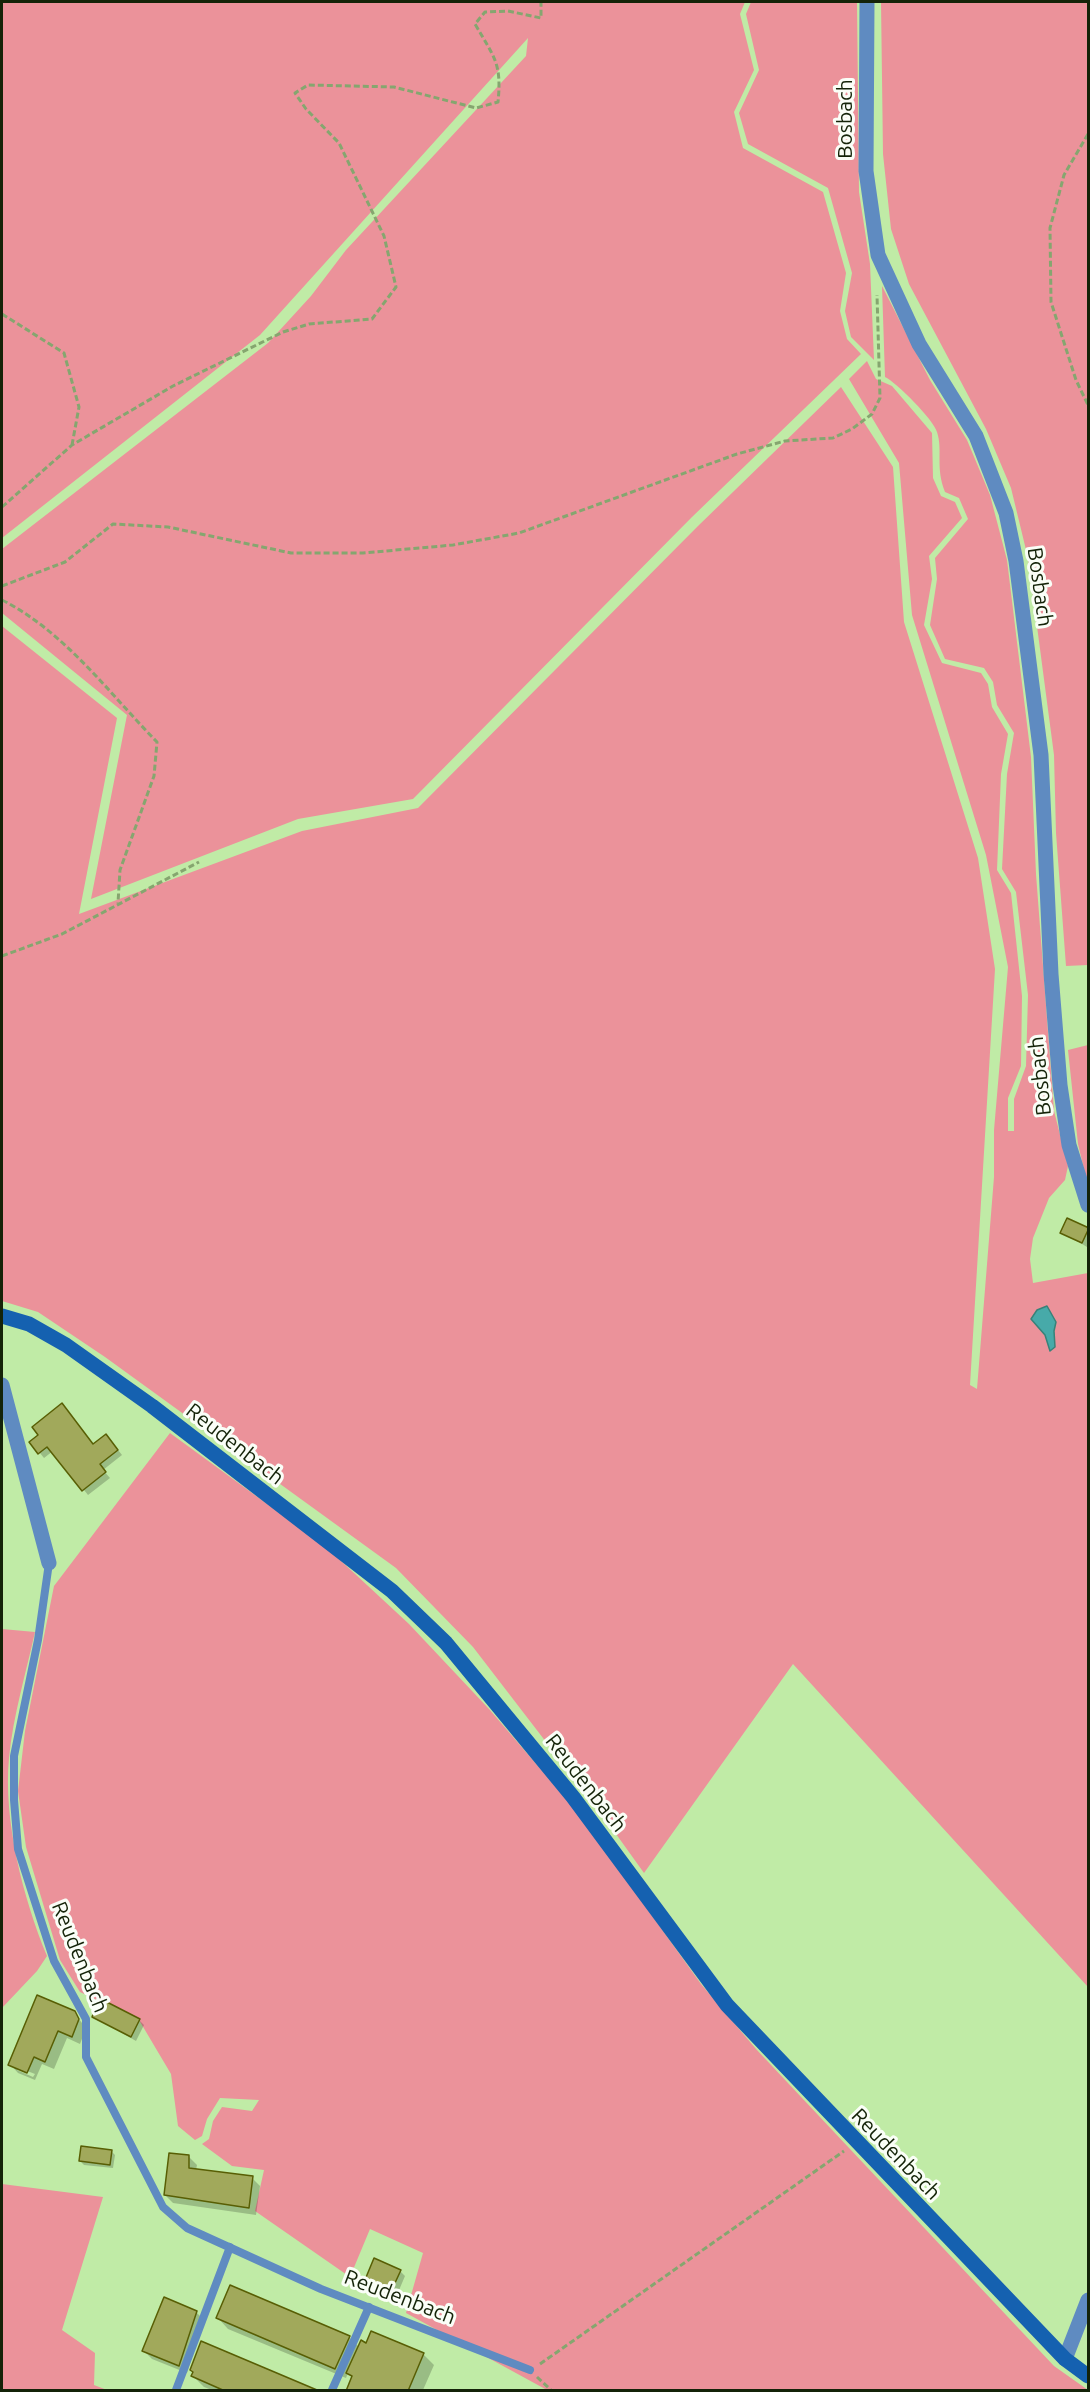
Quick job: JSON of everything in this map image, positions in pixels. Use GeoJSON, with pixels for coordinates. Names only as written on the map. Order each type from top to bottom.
{"type":"FeatureCollection","features":[{"type":"Feature","properties":{"kind":"street","name":"Bosbach"},"geometry":{"type":"LineString","coordinates":[[867,2],[866,171],[878,255],[919,344],[976,436],[1006,513],[1016,561],[1041,755],[1051,974],[1060,1085],[1069,1145],[1089,1205]]}},
{"type":"Feature","properties":{"kind":"street","name":"Reudenbach"},"geometry":{"type":"LineString","coordinates":[[2,1316],[29,1324],[66,1345],[152,1406],[392,1591],[446,1643],[573,1797],[727,2005],[856,2143],[1065,2359],[1089,2376]]}},
{"type":"Feature","properties":{"kind":"street","name":"Reudenbach"},"geometry":{"type":"LineString","coordinates":[[2,1385],[49,1563]]}},
{"type":"Feature","properties":{"kind":"street"},"geometry":{"type":"LineString","coordinates":[[1065,2359],[1089,2300]]}},
{"type":"Feature","properties":{"kind":"lane","name":"Reudenbach"},"geometry":{"type":"LineString","coordinates":[[49,1563],[38,1640],[14,1756],[14,1800],[18,1849],[54,1960],[86,2019],[86,2058],[163,2208],[187,2228],[230,2247],[369,2307],[530,2370]]}},
{"type":"Feature","properties":{"kind":"lane"},"geometry":{"type":"LineString","coordinates":[[176,2391],[230,2247]]}},
{"type":"Feature","properties":{"kind":"lane"},"geometry":{"type":"LineString","coordinates":[[332,2391],[369,2307]]}},
{"type":"Feature","properties":{"kind":"path"},"geometry":{"type":"LineString","coordinates":[[2,507],[72,445],[173,386],[283,332],[309,324],[372,320],[396,287],[384,236],[339,143],[306,109],[295,93],[308,85],[394,87],[476,108],[498,102],[501,77],[495,59],[475,24],[485,12],[508,11],[541,18],[541,2]]}},
{"type":"Feature","properties":{"kind":"path"},"geometry":{"type":"LineString","coordinates":[[1089,134],[1064,174],[1050,228],[1051,302],[1076,380],[1089,405]]}},
{"type":"Feature","properties":{"kind":"path"},"geometry":{"type":"LineString","coordinates":[[2,586],[65,561],[113,524],[168,527],[291,553],[363,553],[453,545],[519,533],[736,453],[784,441],[833,438],[872,414],[880,398],[877,293]]}},
{"type":"Feature","properties":{"kind":"path"},"geometry":{"type":"LineString","coordinates":[[2,314],[64,353],[80,407],[72,445]]}},
{"type":"Feature","properties":{"kind":"path"},"geometry":{"type":"LineString","coordinates":[[2,600],[24,612],[93,671],[157,742],[154,776],[120,870],[118,903]]}},
{"type":"Feature","properties":{"kind":"path"},"geometry":{"type":"LineString","coordinates":[[2,956],[62,934],[199,862]]}},
{"type":"Feature","properties":{"kind":"path"},"geometry":{"type":"LineString","coordinates":[[551,2391],[530,2370],[856,2143]]}},
{"type":"Feature","properties":{"kind":"shaded area"},"geometry":{"type":"Polygon","coordinates":[[[2,2],[745,2],[740,14],[754,70],[734,112],[743,148],[823,192],[846,273],[840,311],[847,339],[861,354],[692,517],[413,799],[298,819],[91,899],[127,715],[2,613],[2,549],[268,343],[311,296],[346,250],[526,56],[528,38],[260,335],[2,538],[2,2]]]}},
{"type":"Feature","properties":{"kind":"shaded area"},"geometry":{"type":"Polygon","coordinates":[[[751,2],[857,2],[859,192],[870,264],[874,360],[851,337],[845,311],[852,273],[828,188],[748,144],[739,113],[759,70],[746,14],[751,2]]]}},
{"type":"Feature","properties":{"kind":"shaded area"},"geometry":{"type":"Polygon","coordinates":[[[881,2],[1088,2],[1088,965],[1066,966],[1056,833],[1054,755],[1028,558],[1011,488],[986,429],[909,284],[891,229],[883,154],[881,2]]]}},
{"type":"Feature","properties":{"kind":"shaded area"},"geometry":{"type":"Polygon","coordinates":[[[882,286],[930,380],[967,440],[990,495],[1007,560],[1031,757],[1036,874],[1054,1111],[1068,1166],[1065,1180],[1049,1198],[1033,1238],[1030,1259],[1033,1283],[1088,1273],[1088,1987],[793,1664],[644,1873],[473,1647],[396,1568],[105,1357],[38,1312],[2,1301],[2,626],[117,718],[79,914],[302,831],[418,808],[698,526],[841,387],[893,467],[904,622],[978,858],[995,969],[970,1385],[977,1389],[994,1177],[994,1130],[1008,967],[986,855],[912,615],[899,463],[849,379],[867,361],[876,379],[892,386],[932,433],[933,478],[941,496],[955,502],[962,518],[929,556],[932,579],[924,625],[942,663],[981,673],[988,684],[992,707],[1008,734],[1001,774],[997,870],[1011,893],[1022,996],[1021,1066],[1008,1098],[1008,1131],[1014,1131],[1014,1099],[1026,1066],[1028,995],[1016,892],[1002,869],[1007,774],[1014,733],[997,705],[993,682],[984,668],[945,659],[930,625],[937,579],[935,558],[968,519],[959,498],[945,492],[940,475],[939,439],[934,426],[914,402],[885,377],[882,286]]]}},
{"type":"Feature","properties":{"kind":"shaded area"},"geometry":{"type":"Polygon","coordinates":[[[1088,1045],[1088,1186],[1078,1144],[1068,1050],[1088,1045]]]}},
{"type":"Feature","properties":{"kind":"shaded area"},"geometry":{"type":"Polygon","coordinates":[[[170,1433],[326,1547],[409,1624],[489,1709],[580,1815],[701,1984],[756,2049],[1054,2366],[1088,2390],[547,2390],[406,2313],[423,2253],[370,2229],[350,2277],[255,2211],[264,2170],[232,2166],[202,2144],[209,2139],[213,2121],[222,2107],[252,2111],[259,2100],[220,2098],[207,2119],[202,2136],[195,2140],[178,2126],[171,2074],[139,2020],[80,1992],[60,1960],[26,1847],[18,1791],[25,1731],[54,1586],[170,1433]]]}},
{"type":"Feature","properties":{"kind":"shaded area"},"geometry":{"type":"Polygon","coordinates":[[[2,1629],[35,1632],[13,1726],[8,1782],[12,1833],[17,1858],[30,1909],[47,1956],[37,1971],[2,2008],[2,1629]]]}},
{"type":"Feature","properties":{"kind":"shaded area"},"geometry":{"type":"Polygon","coordinates":[[[2,2184],[103,2197],[62,2330],[95,2353],[94,2385],[107,2390],[2,2390],[2,2184]]]}},
{"type":"Feature","properties":{"kind":"water"},"geometry":{"type":"Polygon","coordinates":[[[1047,1306],[1056,1322],[1055,1347],[1050,1351],[1045,1335],[1031,1319],[1037,1310],[1047,1306]]]}},
{"type":"Feature","properties":{"kind":"building"},"geometry":{"type":"Polygon","coordinates":[[[1067,1218],[1089,1228],[1082,1243],[1060,1233],[1067,1218]]]}},
{"type":"Feature","properties":{"kind":"building"},"geometry":{"type":"Polygon","coordinates":[[[62,1403],[93,1444],[106,1434],[118,1450],[100,1464],[106,1472],[82,1491],[47,1447],[38,1454],[29,1442],[38,1435],[32,1427],[62,1403]]]}},
{"type":"Feature","properties":{"kind":"building"},"geometry":{"type":"Polygon","coordinates":[[[37,1995],[75,2011],[79,2019],[72,2037],[58,2031],[45,2062],[34,2057],[27,2073],[8,2065],[37,1995]]]}},
{"type":"Feature","properties":{"kind":"building"},"geometry":{"type":"Polygon","coordinates":[[[99,1998],[140,2019],[131,2037],[92,2017],[99,1998]]]}},
{"type":"Feature","properties":{"kind":"building"},"geometry":{"type":"Polygon","coordinates":[[[81,2146],[112,2150],[110,2165],[79,2161],[81,2146]]]}},
{"type":"Feature","properties":{"kind":"building"},"geometry":{"type":"Polygon","coordinates":[[[169,2153],[189,2155],[189,2168],[253,2176],[249,2208],[164,2195],[169,2153]]]}},
{"type":"Feature","properties":{"kind":"building"},"geometry":{"type":"Polygon","coordinates":[[[374,2258],[401,2270],[388,2298],[362,2287],[374,2258]]]}},
{"type":"Feature","properties":{"kind":"building"},"geometry":{"type":"Polygon","coordinates":[[[230,2285],[350,2336],[335,2369],[216,2318],[230,2285]]]}},
{"type":"Feature","properties":{"kind":"building"},"geometry":{"type":"Polygon","coordinates":[[[164,2297],[197,2311],[179,2366],[142,2351],[164,2297]]]}},
{"type":"Feature","properties":{"kind":"building"},"geometry":{"type":"Polygon","coordinates":[[[371,2331],[424,2353],[408,2391],[346,2391],[352,2376],[346,2373],[361,2340],[366,2343],[371,2331]]]}},
{"type":"Feature","properties":{"kind":"building"},"geometry":{"type":"Polygon","coordinates":[[[201,2341],[317,2391],[225,2391],[191,2376],[193,2372],[190,2370],[201,2341]]]}}]}
